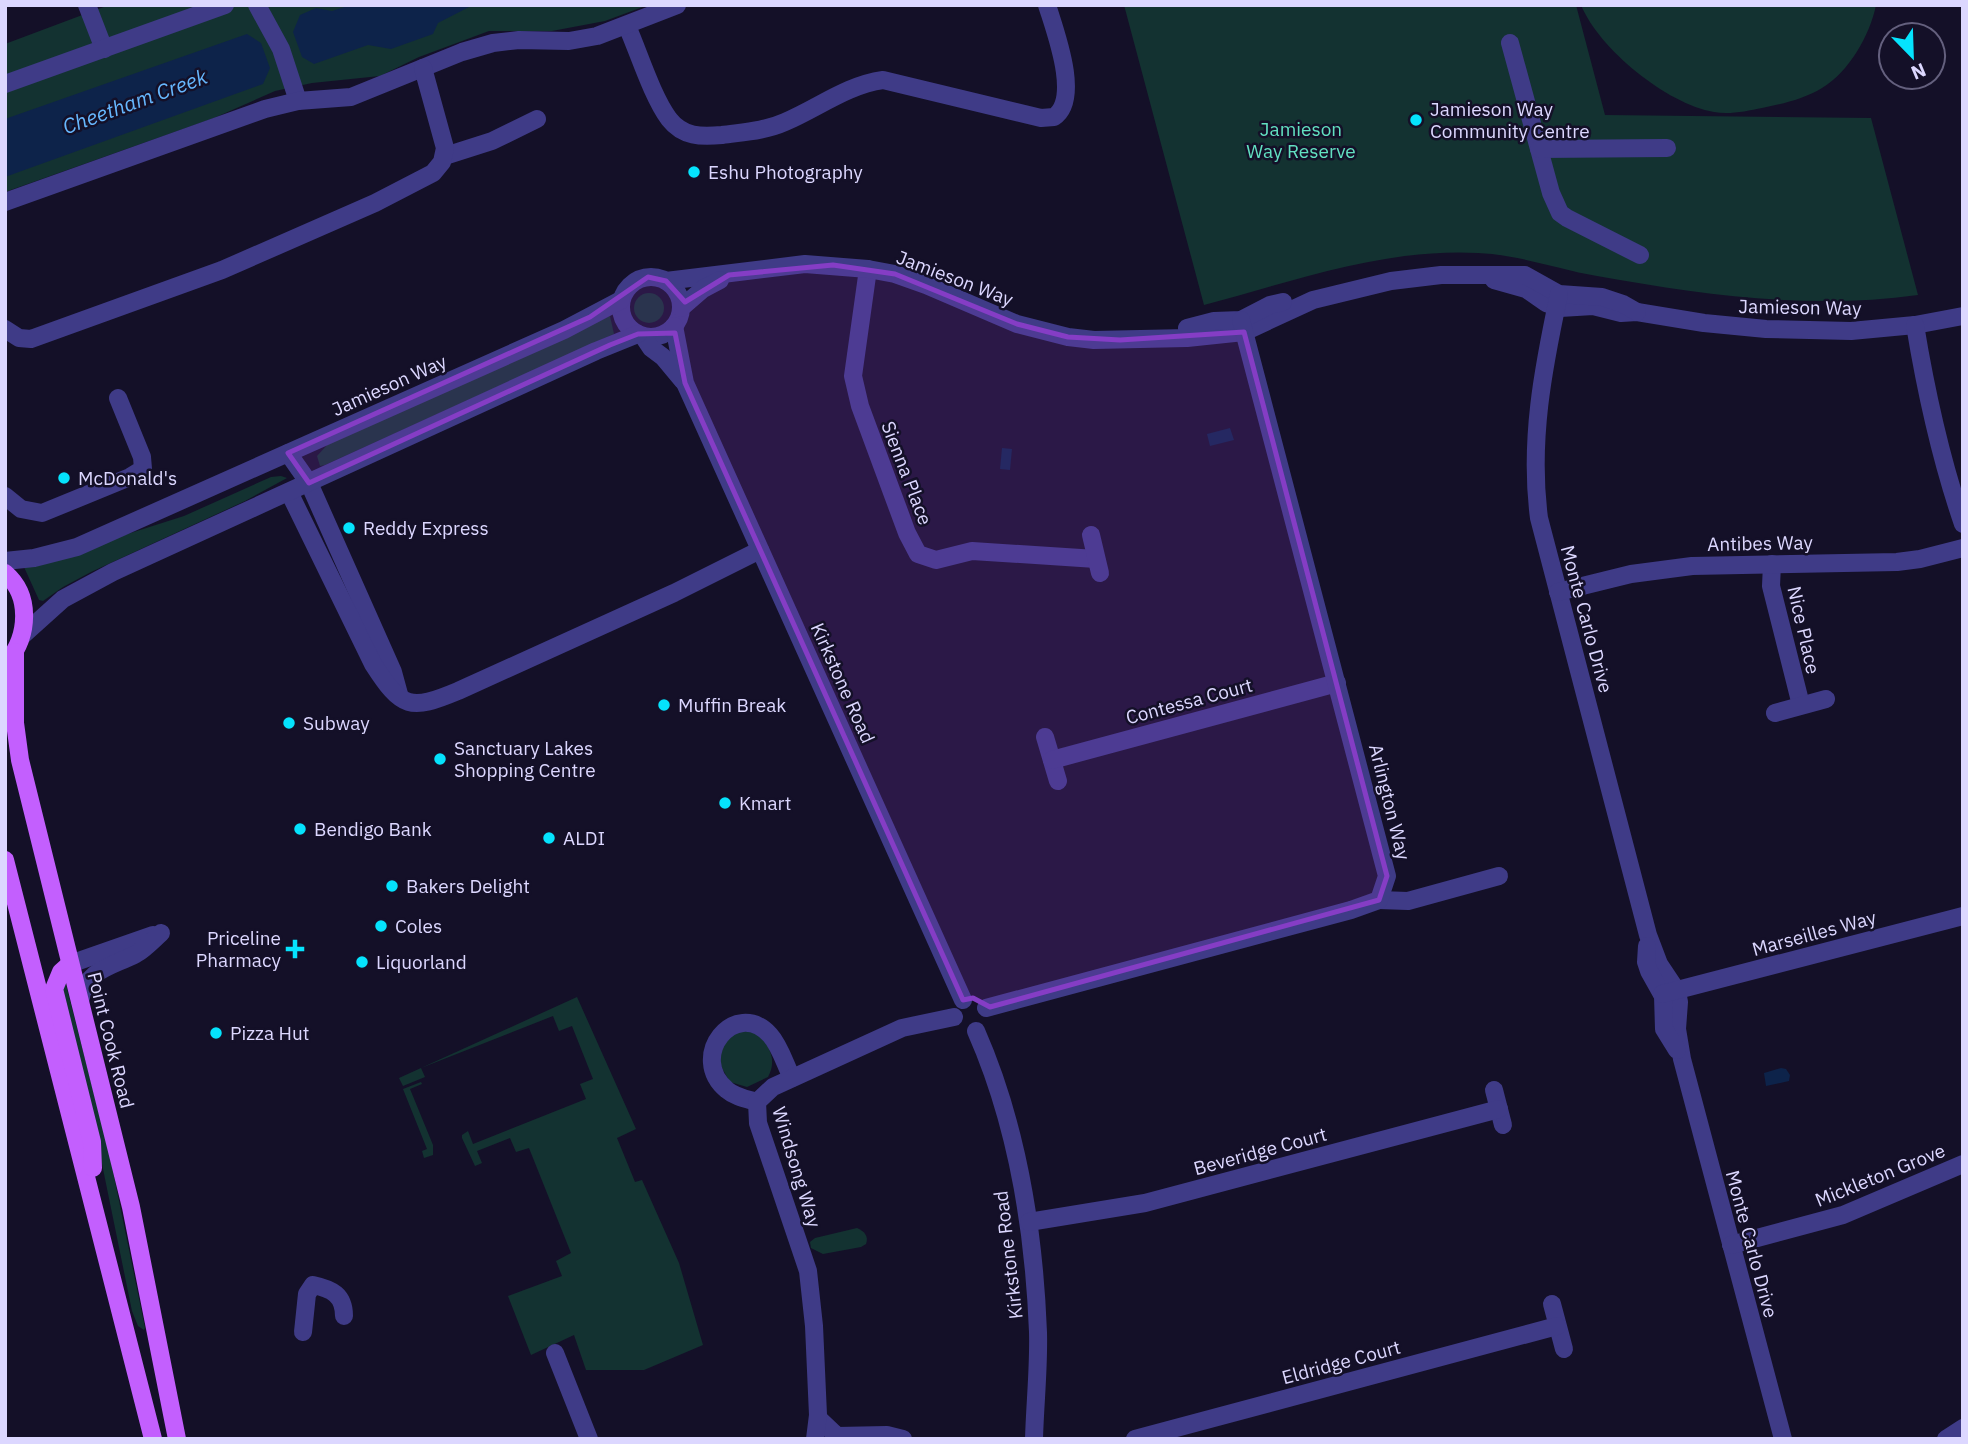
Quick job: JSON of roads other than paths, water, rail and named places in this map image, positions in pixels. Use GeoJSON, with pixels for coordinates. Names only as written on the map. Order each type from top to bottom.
{"type":"FeatureCollection","features":[{"type":"Feature","properties":{"kind":"main road"},"geometry":{"type":"LineString","coordinates":[[5,573],[20,594],[25,614],[23,635],[10,658]]}},
{"type":"Feature","properties":{"kind":"main road","name":"Point Cook Road"},"geometry":{"type":"LineString","coordinates":[[10,658],[20,760],[131,1208],[177,1439]]}},
{"type":"Feature","properties":{"kind":"main road"},"geometry":{"type":"LineString","coordinates":[[5,860],[153,1439]]}},
{"type":"Feature","properties":{"kind":"main road"},"geometry":{"type":"LineString","coordinates":[[70,964],[55,981],[54,989],[92,1142],[96,1210]]}},
{"type":"Feature","properties":{"kind":"main road"},"geometry":{"type":"LineString","coordinates":[[133,1356],[160,1349]]}},
{"type":"Feature","properties":{"kind":"street"},"geometry":{"type":"LineString","coordinates":[[87,5],[104,49]]}},
{"type":"Feature","properties":{"kind":"street"},"geometry":{"type":"LineString","coordinates":[[5,84],[225,5]]}},
{"type":"Feature","properties":{"kind":"street"},"geometry":{"type":"LineString","coordinates":[[257,5],[281,49],[298,101]]}},
{"type":"Feature","properties":{"kind":"street"},"geometry":{"type":"LineString","coordinates":[[5,202],[227,122],[298,101],[351,97],[493,43],[519,40],[569,41],[597,36],[677,5]]}},
{"type":"Feature","properties":{"kind":"street"},"geometry":{"type":"LineString","coordinates":[[627,26],[667,117],[683,131],[703,136],[756,131],[775,126],[860,85],[883,80],[1041,118],[1054,117],[1062,109],[1066,93],[1060,50],[1047,5]]}},
{"type":"Feature","properties":{"kind":"street"},"geometry":{"type":"LineString","coordinates":[[1510,43],[1551,193],[1560,213],[1640,255]]}},
{"type":"Feature","properties":{"kind":"street"},"geometry":{"type":"LineString","coordinates":[[5,329],[19,338],[31,339],[222,270],[375,204],[433,173],[440,167],[444,156],[443,140],[423,68]]}},
{"type":"Feature","properties":{"kind":"street"},"geometry":{"type":"LineString","coordinates":[[444,156],[492,141],[537,119]]}},
{"type":"Feature","properties":{"kind":"street"},"geometry":{"type":"LineString","coordinates":[[1539,149],[1667,148]]}},
{"type":"Feature","properties":{"kind":"street","name":"Jamieson Way"},"geometry":{"type":"LineString","coordinates":[[5,561],[34,558],[77,547],[564,330],[621,300],[625,292],[639,280],[657,277],[666,281],[805,264],[868,269],[895,274],[926,285],[990,314],[1043,332],[1094,340],[1164,337],[1202,323],[1243,326],[1279,302],[1313,300],[1415,277],[1464,275],[1525,275],[1558,301],[1602,297],[1637,312],[1725,326],[1795,331],[1851,331],[1915,325],[1963,316]]}},
{"type":"Feature","properties":{"kind":"street","name":"Sienna Place"},"geometry":{"type":"LineString","coordinates":[[868,269],[853,376],[874,444],[907,533],[918,554],[936,560],[972,551],[1098,566],[1091,535]]}},
{"type":"Feature","properties":{"kind":"street","name":"Jamieson Way"},"geometry":{"type":"LineString","coordinates":[[681,308],[703,289],[729,275]]}},
{"type":"Feature","properties":{"kind":"street"},"geometry":{"type":"LineString","coordinates":[[23,635],[48,610],[76,590],[596,351],[641,335],[660,336],[674,326],[681,308],[677,292],[666,281]]}},
{"type":"Feature","properties":{"kind":"street"},"geometry":{"type":"LineString","coordinates":[[621,300],[621,311],[629,329],[641,335]]}},
{"type":"Feature","properties":{"kind":"street","name":"Monte Carlo Drive"},"geometry":{"type":"LineString","coordinates":[[1558,301],[1540,386],[1536,430],[1539,519],[1648,936],[1670,993],[1679,1002],[1677,1029],[1682,1059],[1783,1439]]}},
{"type":"Feature","properties":{"kind":"street"},"geometry":{"type":"LineString","coordinates":[[1915,325],[1947,475],[1963,524]]}},
{"type":"Feature","properties":{"kind":"street","name":"Kirkstone Road"},"geometry":{"type":"LineString","coordinates":[[674,326],[685,383],[963,1000]]}},
{"type":"Feature","properties":{"kind":"street","name":"Arlington Way"},"geometry":{"type":"LineString","coordinates":[[1243,326],[1387,876],[1379,900]]}},
{"type":"Feature","properties":{"kind":"street","name":"Kirkstone Road"},"geometry":{"type":"LineString","coordinates":[[641,335],[685,383]]}},
{"type":"Feature","properties":{"kind":"street"},"geometry":{"type":"LineString","coordinates":[[5,496],[20,509],[42,513],[130,477],[143,469],[142,457],[123,396]]}},
{"type":"Feature","properties":{"kind":"street"},"geometry":{"type":"LineString","coordinates":[[288,453],[309,483],[393,672],[399,695]]}},
{"type":"Feature","properties":{"kind":"street"},"geometry":{"type":"LineString","coordinates":[[289,492],[373,664],[388,687],[414,705],[436,700],[674,593],[760,550]]}},
{"type":"Feature","properties":{"kind":"street","name":"Antibes Way"},"geometry":{"type":"LineString","coordinates":[[1558,592],[1661,569],[1725,564],[1897,562],[1963,548]]}},
{"type":"Feature","properties":{"kind":"street","name":"Nice Place"},"geometry":{"type":"LineString","coordinates":[[1772,564],[1771,586],[1801,705]]}},
{"type":"Feature","properties":{"kind":"street","name":"Contessa Court"},"geometry":{"type":"LineString","coordinates":[[1052,760],[1337,683]]}},
{"type":"Feature","properties":{"kind":"street","name":"Nice Place"},"geometry":{"type":"LineString","coordinates":[[1775,713],[1826,699]]}},
{"type":"Feature","properties":{"kind":"street"},"geometry":{"type":"LineString","coordinates":[[1045,737],[1058,781]]}},
{"type":"Feature","properties":{"kind":"street"},"geometry":{"type":"LineString","coordinates":[[986,1008],[1351,910],[1379,900],[1408,901],[1499,876]]}},
{"type":"Feature","properties":{"kind":"street","name":"Marseilles Way"},"geometry":{"type":"LineString","coordinates":[[1670,993],[1963,916]]}},
{"type":"Feature","properties":{"kind":"street"},"geometry":{"type":"LineString","coordinates":[[70,964],[161,933],[138,953],[96,973],[82,989],[80,1001]]}},
{"type":"Feature","properties":{"kind":"street"},"geometry":{"type":"LineString","coordinates":[[974,998],[986,1008],[985,1024],[976,1031],[962,1029],[954,1017],[957,1005],[963,1000],[974,998]]}},
{"type":"Feature","properties":{"kind":"street","name":"Windsong Way"},"geometry":{"type":"LineString","coordinates":[[814,1439],[818,1418],[814,1326],[808,1271],[758,1123],[757,1102],[765,1092],[792,1078],[902,1028],[954,1017]]}},
{"type":"Feature","properties":{"kind":"street"},"geometry":{"type":"LineString","coordinates":[[757,1102],[736,1096],[727,1090],[715,1073],[712,1065],[713,1046],[727,1028],[744,1023],[764,1029],[775,1041],[792,1078]]}},
{"type":"Feature","properties":{"kind":"street","name":"Kirkstone Road"},"geometry":{"type":"LineString","coordinates":[[976,1031],[996,1079],[1029,1222],[1038,1334],[1034,1439]]}},
{"type":"Feature","properties":{"kind":"street","name":"Beveridge Court"},"geometry":{"type":"LineString","coordinates":[[1029,1222],[1145,1203],[1501,1117],[1494,1090]]}},
{"type":"Feature","properties":{"kind":"street","name":"Mickleton Grove"},"geometry":{"type":"LineString","coordinates":[[1731,1245],[1843,1216],[1963,1164]]}},
{"type":"Feature","properties":{"kind":"street"},"geometry":{"type":"LineString","coordinates":[[303,1332],[307,1294],[313,1285],[340,1296],[344,1316]]}},
{"type":"Feature","properties":{"kind":"street"},"geometry":{"type":"LineString","coordinates":[[1552,1304],[1564,1349]]}},
{"type":"Feature","properties":{"kind":"street","name":"Eldridge Court"},"geometry":{"type":"LineString","coordinates":[[1135,1439],[1558,1326]]}},
{"type":"Feature","properties":{"kind":"street"},"geometry":{"type":"LineString","coordinates":[[555,1353],[589,1439]]}},
{"type":"Feature","properties":{"kind":"street"},"geometry":{"type":"LineString","coordinates":[[818,1418],[836,1438],[887,1435],[903,1439]]}},
{"type":"Feature","properties":{"kind":"street"},"geometry":{"type":"LineString","coordinates":[[1946,1439],[1963,1428]]}},
{"type":"Feature","properties":{"kind":"water"},"geometry":{"type":"Polygon","coordinates":[[[351,5],[473,5],[438,23],[433,34],[391,49],[368,45],[314,64],[302,57],[293,32],[300,15],[316,8],[332,11],[351,5]]]}},
{"type":"Feature","properties":{"kind":"water","name":"Cheetham Creek"},"geometry":{"type":"Polygon","coordinates":[[[247,34],[261,43],[270,68],[263,84],[5,177],[5,119],[247,34]]]}},
{"type":"Feature","properties":{"kind":"water"},"geometry":{"type":"Polygon","coordinates":[[[1230,428],[1234,440],[1210,446],[1207,434],[1230,428]]]}},
{"type":"Feature","properties":{"kind":"water"},"geometry":{"type":"Polygon","coordinates":[[[1002,448],[1012,449],[1010,470],[1000,469],[1002,448]]]}},
{"type":"Feature","properties":{"kind":"water"},"geometry":{"type":"Polygon","coordinates":[[[1786,1069],[1790,1075],[1789,1081],[1766,1086],[1764,1073],[1786,1069]]]}},
{"type":"Feature","properties":{"kind":"place","name":"Jamieson Way Community Centre"},"geometry":{"type":"Point","coordinates":[1416,120]}},
{"type":"Feature","properties":{"kind":"place","name":"Eshu Photography"},"geometry":{"type":"Point","coordinates":[694,172]}},
{"type":"Feature","properties":{"kind":"place","name":"McDonald's"},"geometry":{"type":"Point","coordinates":[64,478]}},
{"type":"Feature","properties":{"kind":"place","name":"Reddy Express"},"geometry":{"type":"Point","coordinates":[349,528]}},
{"type":"Feature","properties":{"kind":"place","name":"Muffin Break"},"geometry":{"type":"Point","coordinates":[664,705]}},
{"type":"Feature","properties":{"kind":"place","name":"Subway"},"geometry":{"type":"Point","coordinates":[289,723]}},
{"type":"Feature","properties":{"kind":"place","name":"Sanctuary Lakes Shopping Centre"},"geometry":{"type":"Point","coordinates":[440,759]}},
{"type":"Feature","properties":{"kind":"place","name":"Kmart"},"geometry":{"type":"Point","coordinates":[725,803]}},
{"type":"Feature","properties":{"kind":"place","name":"Bendigo Bank"},"geometry":{"type":"Point","coordinates":[300,829]}},
{"type":"Feature","properties":{"kind":"place","name":"ALDI"},"geometry":{"type":"Point","coordinates":[549,838]}},
{"type":"Feature","properties":{"kind":"place","name":"Bakers Delight"},"geometry":{"type":"Point","coordinates":[392,886]}},
{"type":"Feature","properties":{"kind":"place","name":"Coles"},"geometry":{"type":"Point","coordinates":[381,926]}},
{"type":"Feature","properties":{"kind":"place","name":"Priceline Pharmacy"},"geometry":{"type":"Point","coordinates":[295,949]}},
{"type":"Feature","properties":{"kind":"place","name":"Liquorland"},"geometry":{"type":"Point","coordinates":[362,962]}},
{"type":"Feature","properties":{"kind":"place","name":"Pizza Hut"},"geometry":{"type":"Point","coordinates":[216,1033]}},
{"type":"Feature","properties":{"kind":"park label","name":"Jamieson Way Reserve"},"geometry":{"type":"Point","coordinates":[1301,140]}}]}
